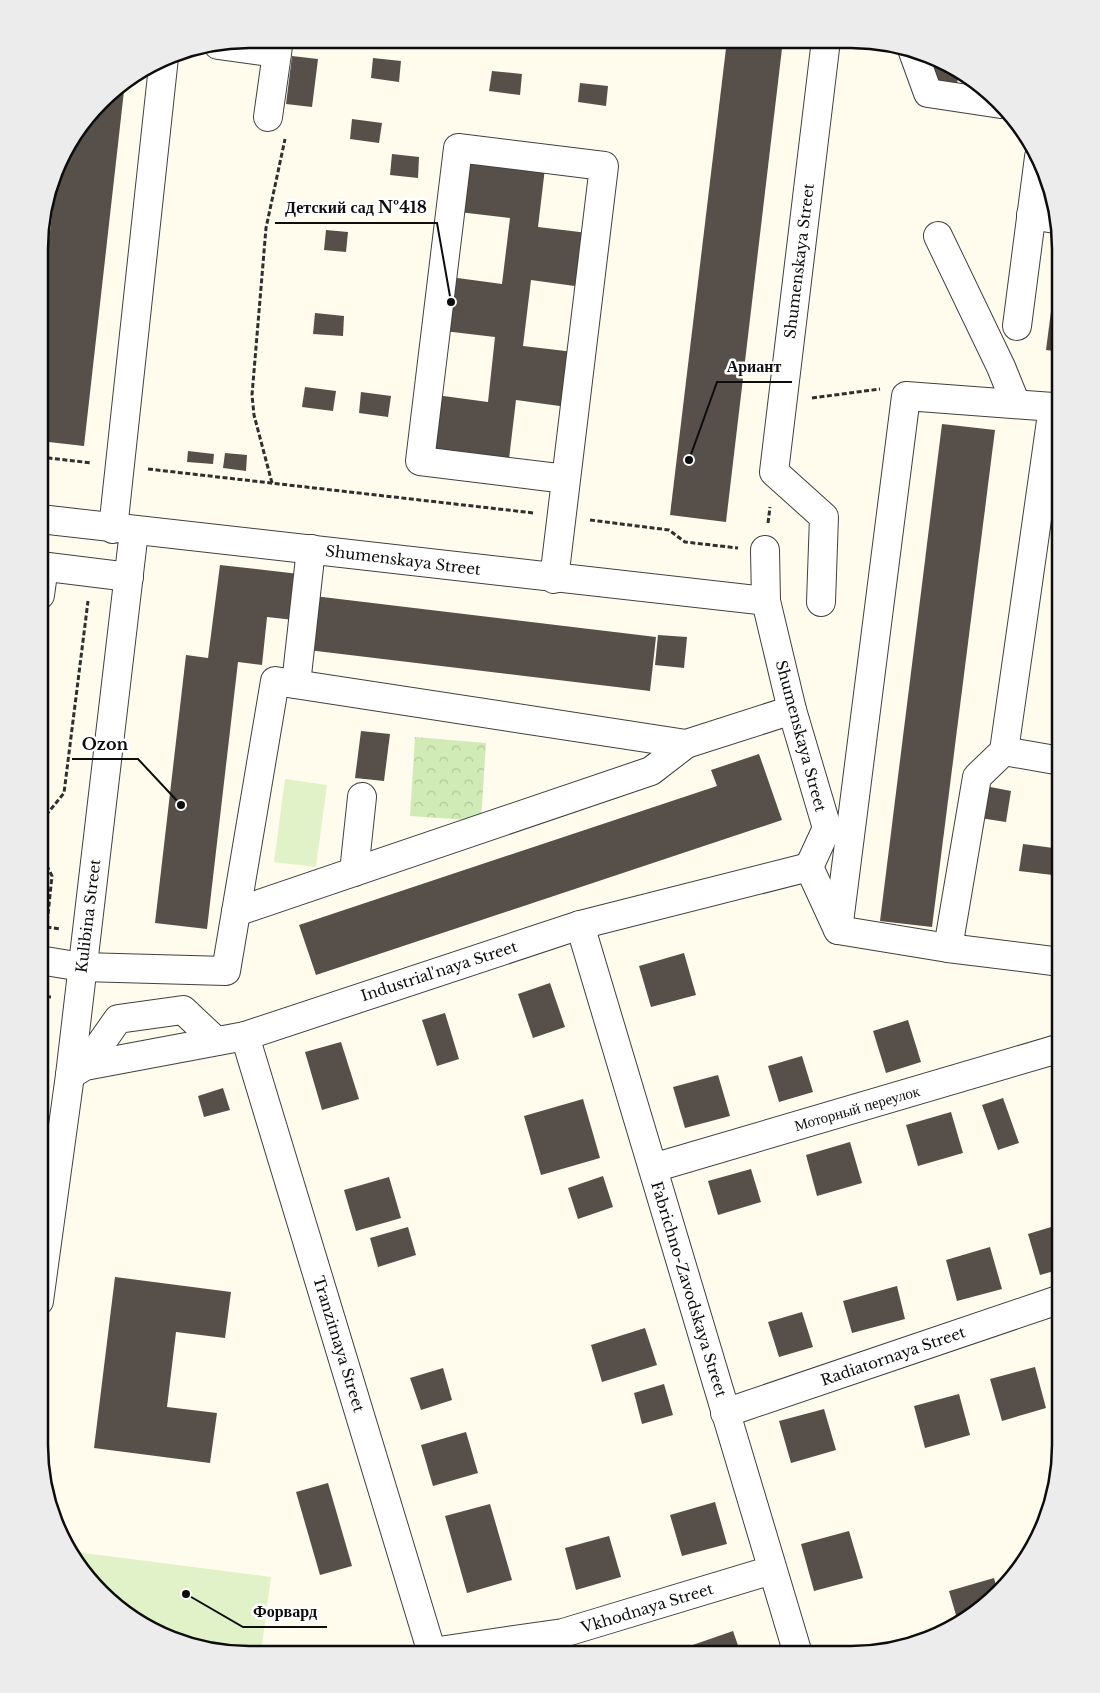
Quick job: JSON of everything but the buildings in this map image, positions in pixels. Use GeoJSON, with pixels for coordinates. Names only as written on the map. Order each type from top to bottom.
{"type":"FeatureCollection","features":[{"type":"Feature","properties":{"kind":"street"},"geometry":{"type":"LineString","coordinates":[[268,117],[278,48]]}},
{"type":"Feature","properties":{"kind":"street","name":"Shumenskaya Street"},"geometry":{"type":"LineString","coordinates":[[774,472],[825,48]]}},
{"type":"Feature","properties":{"kind":"street"},"geometry":{"type":"LineString","coordinates":[[915,58],[928,93],[990,102]]}},
{"type":"Feature","properties":{"kind":"street","name":"Kulibina Street"},"geometry":{"type":"LineString","coordinates":[[48,1248],[78,1071],[82,967],[129,577],[120,466],[163,67]]}},
{"type":"Feature","properties":{"kind":"street"},"geometry":{"type":"LineString","coordinates":[[554,579],[604,166],[458,148],[420,461],[566,479]]}},
{"type":"Feature","properties":{"kind":"street"},"geometry":{"type":"LineString","coordinates":[[1016,326],[1043,217],[1041,181]]}},
{"type":"Feature","properties":{"kind":"street"},"geometry":{"type":"LineString","coordinates":[[938,236],[1001,367],[1016,404]]}},
{"type":"Feature","properties":{"kind":"street"},"geometry":{"type":"LineString","coordinates":[[838,930],[906,396],[1052,408]]}},
{"type":"Feature","properties":{"kind":"street"},"geometry":{"type":"LineString","coordinates":[[948,948],[977,777],[1004,751],[1052,440]]}},
{"type":"Feature","properties":{"kind":"street"},"geometry":{"type":"LineString","coordinates":[[774,472],[824,517],[821,602]]}},
{"type":"Feature","properties":{"kind":"street","name":"Shumenskaya Street"},"geometry":{"type":"LineString","coordinates":[[48,520],[124,530],[311,549],[554,579],[766,601]]}},
{"type":"Feature","properties":{"kind":"street"},"geometry":{"type":"LineString","coordinates":[[296,684],[311,549]]}},
{"type":"Feature","properties":{"kind":"street","name":"Shumenskaya Street"},"geometry":{"type":"LineString","coordinates":[[765,550],[766,601],[792,710],[827,828],[809,867]]}},
{"type":"Feature","properties":{"kind":"street"},"geometry":{"type":"LineString","coordinates":[[48,567],[129,577]]}},
{"type":"Feature","properties":{"kind":"street"},"geometry":{"type":"LineString","coordinates":[[48,961],[82,967],[226,971],[275,680],[686,744]]}},
{"type":"Feature","properties":{"kind":"street"},"geometry":{"type":"LineString","coordinates":[[236,912],[651,771],[686,744],[792,710]]}},
{"type":"Feature","properties":{"kind":"street"},"geometry":{"type":"LineString","coordinates":[[1004,751],[1052,759]]}},
{"type":"Feature","properties":{"kind":"street"},"geometry":{"type":"LineString","coordinates":[[354,872],[362,797]]}},
{"type":"Feature","properties":{"kind":"street"},"geometry":{"type":"LineString","coordinates":[[809,867],[838,930]]}},
{"type":"Feature","properties":{"kind":"street","name":"Industrial'naya Street"},"geometry":{"type":"LineString","coordinates":[[78,1071],[245,1036],[580,925],[809,867]]}},
{"type":"Feature","properties":{"kind":"street","name":"Fabrichno-Zavodskaya Street"},"geometry":{"type":"LineString","coordinates":[[580,925],[796,1646]]}},
{"type":"Feature","properties":{"kind":"street"},"geometry":{"type":"LineString","coordinates":[[838,930],[948,948],[1052,961]]}},
{"type":"Feature","properties":{"kind":"street"},"geometry":{"type":"LineString","coordinates":[[78,1071],[118,1019],[183,1010],[216,1041]]}},
{"type":"Feature","properties":{"kind":"street","name":"Tranzitnaya Street"},"geometry":{"type":"LineString","coordinates":[[245,1036],[430,1646]]}},
{"type":"Feature","properties":{"kind":"street","name":"Моторный переулок"},"geometry":{"type":"LineString","coordinates":[[653,1168],[1052,1051]]}},
{"type":"Feature","properties":{"kind":"street","name":"Radiatornaya Street"},"geometry":{"type":"LineString","coordinates":[[725,1413],[1052,1302]]}},
{"type":"Feature","properties":{"kind":"street","name":"Vkhodnaya Street"},"geometry":{"type":"LineString","coordinates":[[478,1646],[563,1633],[772,1570]]}},
{"type":"Feature","properties":{"kind":"path"},"geometry":{"type":"LineString","coordinates":[[268,117],[286,128],[266,228],[252,395],[254,415],[272,483]]}},
{"type":"Feature","properties":{"kind":"path"},"geometry":{"type":"LineString","coordinates":[[782,402],[896,387],[906,396]]}},
{"type":"Feature","properties":{"kind":"path"},"geometry":{"type":"LineString","coordinates":[[48,458],[670,530],[685,542],[765,550],[774,472]]}},
{"type":"Feature","properties":{"kind":"path"},"geometry":{"type":"LineString","coordinates":[[48,813],[64,793],[92,572]]}},
{"type":"Feature","properties":{"kind":"path"},"geometry":{"type":"LineString","coordinates":[[48,868],[52,876],[48,907]]}},
{"type":"Feature","properties":{"kind":"green space"},"geometry":{"type":"Polygon","coordinates":[[[415,737],[486,743],[481,821],[410,816],[415,737]]]}},
{"type":"Feature","properties":{"kind":"green space"},"geometry":{"type":"Polygon","coordinates":[[[285,779],[327,785],[316,867],[274,862],[285,779]]]}},
{"type":"Feature","properties":{"kind":"green space"},"geometry":{"type":"Polygon","coordinates":[[[79,1552],[271,1577],[262,1646],[222,1644],[184,1635],[160,1625],[137,1612],[106,1587],[79,1552]]]}},
{"type":"Feature","properties":{"kind":"place","name":"Детский сад №418"},"geometry":{"type":"Point","coordinates":[451,302]}},
{"type":"Feature","properties":{"kind":"place","name":"Ариант"},"geometry":{"type":"Point","coordinates":[689,460]}},
{"type":"Feature","properties":{"kind":"place","name":"Ozon"},"geometry":{"type":"Point","coordinates":[181,805]}},
{"type":"Feature","properties":{"kind":"place","name":"Форвард"},"geometry":{"type":"Point","coordinates":[186,1594]}}]}
